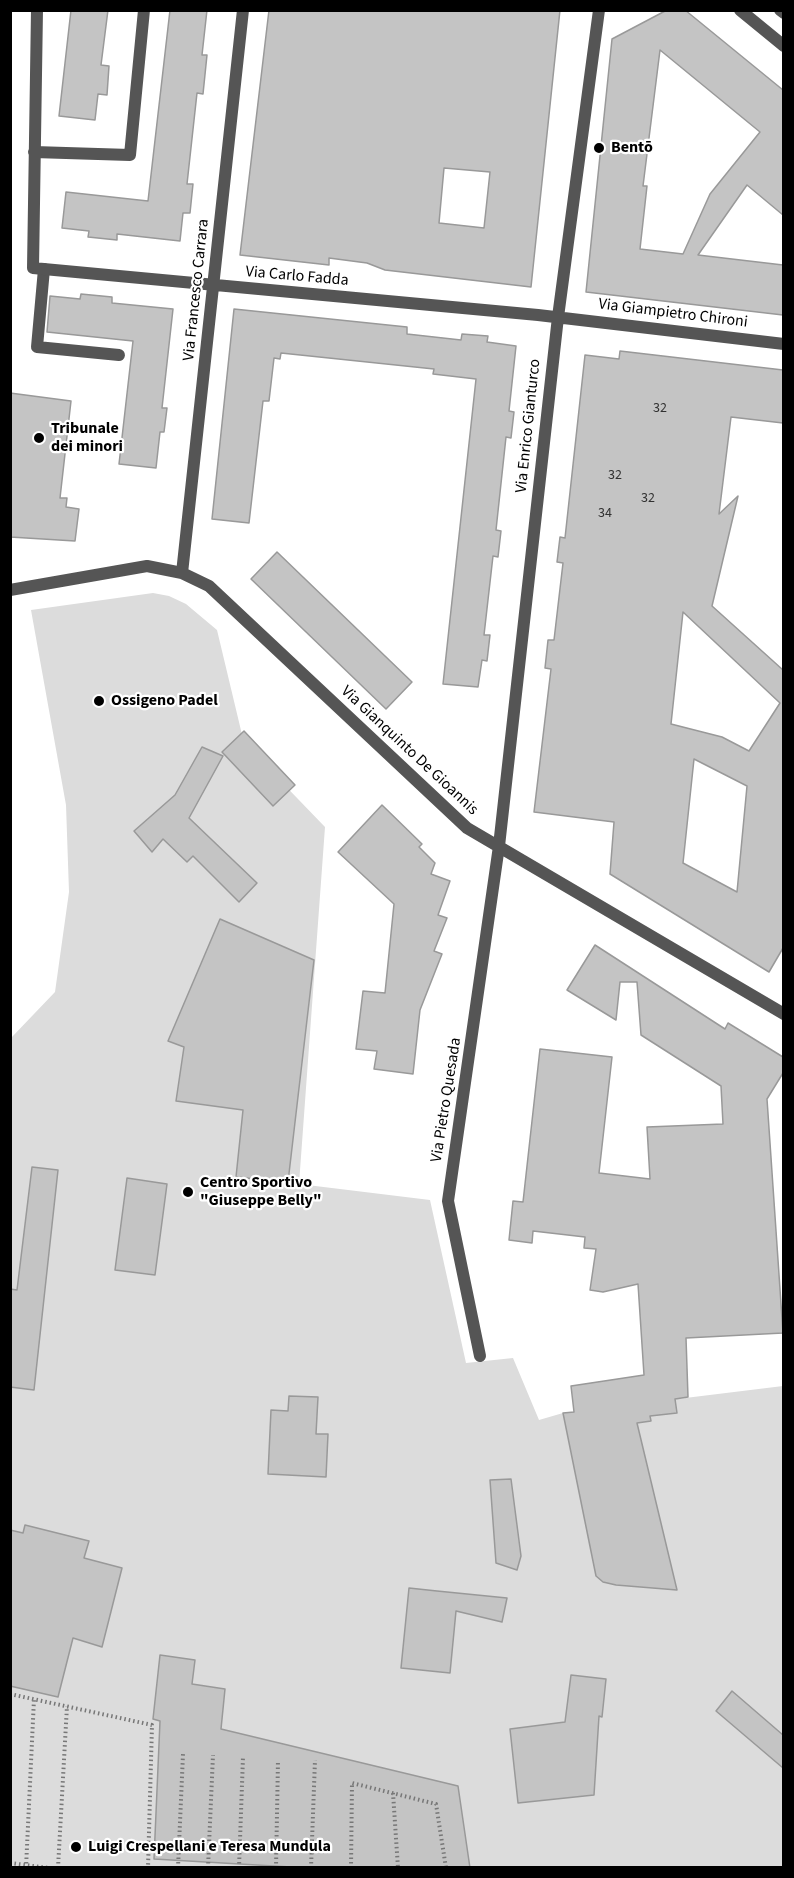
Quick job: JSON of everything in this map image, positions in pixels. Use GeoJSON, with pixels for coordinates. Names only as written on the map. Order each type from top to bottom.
{"type":"FeatureCollection","features":[{"type":"Feature","properties":{"kind":"street"},"geometry":{"type":"LineString","coordinates":[[37,10],[34,152],[38,269],[37,347],[119,355]]}},
{"type":"Feature","properties":{"kind":"street"},"geometry":{"type":"LineString","coordinates":[[34,152],[130,155],[144,10]]}},
{"type":"Feature","properties":{"kind":"street","name":"Via Francesco Carrara"},"geometry":{"type":"LineString","coordinates":[[182,573],[243,10]]}},
{"type":"Feature","properties":{"kind":"street","name":"Via Enrico Gianturco"},"geometry":{"type":"LineString","coordinates":[[499,846],[558,317],[599,10]]}},
{"type":"Feature","properties":{"kind":"street"},"geometry":{"type":"LineString","coordinates":[[740,10],[783,46]]}},
{"type":"Feature","properties":{"kind":"street","name":"Via Carlo Fadda"},"geometry":{"type":"LineString","coordinates":[[38,269],[558,317]]}},
{"type":"Feature","properties":{"kind":"street","name":"Via Giampietro Chironi"},"geometry":{"type":"LineString","coordinates":[[558,317],[783,344]]}},
{"type":"Feature","properties":{"kind":"street","name":"Via Gianquinto De Gioannis"},"geometry":{"type":"LineString","coordinates":[[10,590],[147,566],[182,573],[208,586],[467,828],[783,1014]]}},
{"type":"Feature","properties":{"kind":"street","name":"Via Pietro Quesada"},"geometry":{"type":"LineString","coordinates":[[480,1356],[448,1201],[499,846]]}},
{"type":"Feature","properties":{"kind":"path"},"geometry":{"type":"LineString","coordinates":[[10,1694],[152,1725],[147,1868]]}},
{"type":"Feature","properties":{"kind":"path"},"geometry":{"type":"LineString","coordinates":[[26,1866],[33,1699]]}},
{"type":"Feature","properties":{"kind":"path"},"geometry":{"type":"LineString","coordinates":[[58,1868],[67,1706]]}},
{"type":"Feature","properties":{"kind":"path"},"geometry":{"type":"LineString","coordinates":[[178,1868],[183,1754]]}},
{"type":"Feature","properties":{"kind":"path"},"geometry":{"type":"LineString","coordinates":[[208,1868],[213,1755]]}},
{"type":"Feature","properties":{"kind":"path"},"geometry":{"type":"LineString","coordinates":[[239,1868],[243,1757]]}},
{"type":"Feature","properties":{"kind":"path"},"geometry":{"type":"LineString","coordinates":[[276,1868],[278,1760]]}},
{"type":"Feature","properties":{"kind":"path"},"geometry":{"type":"LineString","coordinates":[[311,1868],[315,1761]]}},
{"type":"Feature","properties":{"kind":"path"},"geometry":{"type":"LineString","coordinates":[[351,1868],[352,1783],[436,1804],[446,1868]]}},
{"type":"Feature","properties":{"kind":"path"},"geometry":{"type":"LineString","coordinates":[[393,1793],[398,1868]]}},
{"type":"Feature","properties":{"kind":"path"},"geometry":{"type":"LineString","coordinates":[[10,1863],[49,1868]]}},
{"type":"Feature","properties":{"kind":"shaded area","name":"Centro Sportivo \"Giuseppe Belly\""},"geometry":{"type":"Polygon","coordinates":[[[153,593],[169,596],[186,604],[217,630],[244,743],[325,827],[299,1184],[430,1200],[466,1363],[513,1358],[539,1420],[563,1413],[783,1386],[783,1867],[11,1867],[11,1038],[55,992],[69,892],[66,805],[31,610],[153,593]]]}},
{"type":"Feature","properties":{"kind":"building"},"geometry":{"type":"Polygon","coordinates":[[[71,10],[108,10],[101,65],[109,66],[107,95],[98,94],[95,120],[59,116],[71,10]]]}},
{"type":"Feature","properties":{"kind":"building"},"geometry":{"type":"Polygon","coordinates":[[[170,10],[207,10],[202,55],[207,55],[203,94],[197,93],[187,184],[193,184],[190,213],[183,213],[180,241],[117,234],[117,240],[88,237],[89,231],[62,228],[66,192],[148,201],[170,10]]]}},
{"type":"Feature","properties":{"kind":"building"},"geometry":{"type":"Polygon","coordinates":[[[269,10],[560,10],[531,287],[385,270],[367,263],[329,258],[329,265],[240,255],[269,10]],[[444,168],[439,223],[484,228],[490,172],[444,168]]]}},
{"type":"Feature","properties":{"kind":"building"},"geometry":{"type":"Polygon","coordinates":[[[667,10],[685,10],[783,90],[783,215],[747,185],[698,255],[783,265],[783,315],[586,292],[612,39],[667,10]],[[660,50],[643,186],[647,186],[640,249],[683,254],[710,194],[760,132],[660,50]]]}},
{"type":"Feature","properties":{"kind":"building"},"geometry":{"type":"Polygon","coordinates":[[[81,294],[112,297],[112,303],[173,309],[162,408],[167,408],[164,432],[160,432],[156,468],[119,464],[133,341],[47,332],[50,296],[80,299],[81,294]]]}},
{"type":"Feature","properties":{"kind":"building"},"geometry":{"type":"Polygon","coordinates":[[[234,309],[407,327],[407,334],[461,340],[462,334],[488,336],[487,342],[516,346],[509,411],[514,412],[511,438],[506,437],[496,530],[501,531],[498,557],[493,556],[484,635],[490,635],[487,661],[482,660],[478,687],[443,684],[476,379],[433,374],[434,369],[281,353],[280,359],[274,358],[269,401],[263,401],[249,523],[212,519],[234,309]]]}},
{"type":"Feature","properties":{"kind":"building"},"geometry":{"type":"Polygon","coordinates":[[[620,351],[783,370],[783,423],[731,417],[719,514],[738,496],[712,606],[783,670],[783,948],[769,972],[610,874],[614,822],[534,812],[551,669],[545,668],[548,640],[554,640],[563,563],[557,562],[560,537],[565,538],[585,355],[619,359],[620,351]],[[683,612],[671,724],[722,737],[749,751],[780,703],[683,612]],[[694,759],[683,863],[737,892],[747,786],[694,759]]]}},
{"type":"Feature","properties":{"kind":"building","name":"Tribunale dei minori"},"geometry":{"type":"Polygon","coordinates":[[[10,393],[71,401],[60,498],[67,498],[66,507],[79,509],[75,541],[10,537],[10,393]]]}},
{"type":"Feature","properties":{"kind":"building"},"geometry":{"type":"Polygon","coordinates":[[[277,552],[412,682],[386,709],[251,579],[277,552]]]}},
{"type":"Feature","properties":{"kind":"building"},"geometry":{"type":"Polygon","coordinates":[[[244,731],[295,785],[273,806],[222,752],[244,731]]]}},
{"type":"Feature","properties":{"kind":"building"},"geometry":{"type":"Polygon","coordinates":[[[202,747],[223,756],[189,818],[257,883],[239,902],[193,856],[187,862],[163,839],[152,852],[134,831],[175,795],[202,747]]]}},
{"type":"Feature","properties":{"kind":"building"},"geometry":{"type":"Polygon","coordinates":[[[382,805],[422,844],[419,847],[435,863],[431,874],[450,881],[438,915],[447,918],[434,951],[442,954],[420,1010],[413,1074],[374,1069],[377,1051],[356,1049],[363,991],[385,993],[394,904],[338,852],[382,805]]]}},
{"type":"Feature","properties":{"kind":"building"},"geometry":{"type":"Polygon","coordinates":[[[220,919],[314,960],[288,1182],[236,1177],[243,1110],[176,1101],[184,1047],[168,1041],[220,919]]]}},
{"type":"Feature","properties":{"kind":"building"},"geometry":{"type":"Polygon","coordinates":[[[595,945],[725,1029],[728,1023],[783,1057],[783,1073],[767,1099],[783,1333],[686,1338],[688,1397],[675,1399],[677,1413],[650,1416],[651,1421],[637,1423],[677,1590],[616,1585],[603,1582],[596,1576],[563,1413],[574,1412],[571,1386],[644,1375],[638,1284],[603,1292],[590,1290],[596,1249],[584,1248],[585,1237],[533,1231],[532,1243],[509,1240],[513,1201],[523,1202],[540,1049],[612,1057],[599,1173],[650,1179],[647,1127],[723,1124],[721,1086],[641,1035],[637,982],[620,982],[616,1020],[567,990],[595,945]]]}},
{"type":"Feature","properties":{"kind":"building"},"geometry":{"type":"Polygon","coordinates":[[[32,1167],[58,1170],[34,1390],[10,1387],[10,1289],[17,1290],[32,1167]]]}},
{"type":"Feature","properties":{"kind":"building"},"geometry":{"type":"Polygon","coordinates":[[[127,1178],[167,1184],[155,1275],[115,1270],[127,1178]]]}},
{"type":"Feature","properties":{"kind":"building"},"geometry":{"type":"Polygon","coordinates":[[[289,1396],[318,1397],[316,1434],[328,1434],[326,1477],[268,1474],[271,1410],[288,1411],[289,1396]]]}},
{"type":"Feature","properties":{"kind":"building"},"geometry":{"type":"Polygon","coordinates":[[[511,1479],[521,1556],[517,1570],[496,1563],[490,1480],[511,1479]]]}},
{"type":"Feature","properties":{"kind":"building"},"geometry":{"type":"Polygon","coordinates":[[[25,1525],[89,1541],[84,1558],[122,1568],[102,1647],[73,1638],[58,1697],[10,1686],[10,1530],[23,1533],[25,1525]]]}},
{"type":"Feature","properties":{"kind":"building"},"geometry":{"type":"Polygon","coordinates":[[[409,1588],[507,1598],[502,1622],[456,1611],[450,1673],[401,1668],[409,1588]]]}},
{"type":"Feature","properties":{"kind":"building"},"geometry":{"type":"Polygon","coordinates":[[[160,1655],[195,1660],[192,1684],[225,1689],[221,1729],[458,1786],[470,1868],[308,1868],[154,1859],[160,1721],[153,1719],[160,1655]]]}},
{"type":"Feature","properties":{"kind":"building"},"geometry":{"type":"Polygon","coordinates":[[[571,1675],[606,1679],[602,1717],[599,1716],[594,1795],[518,1803],[510,1729],[565,1722],[571,1675]]]}},
{"type":"Feature","properties":{"kind":"building"},"geometry":{"type":"Polygon","coordinates":[[[732,1691],[783,1735],[783,1768],[716,1711],[732,1691]]]}},
{"type":"Feature","properties":{"kind":"place","name":"Bentō"},"geometry":{"type":"Point","coordinates":[599,148]}},
{"type":"Feature","properties":{"kind":"place","name":"Tribunale dei minori"},"geometry":{"type":"Point","coordinates":[39,438]}},
{"type":"Feature","properties":{"kind":"place","name":"Ossigeno Padel"},"geometry":{"type":"Point","coordinates":[99,701]}},
{"type":"Feature","properties":{"kind":"place","name":"Centro Sportivo \"Giuseppe Belly\""},"geometry":{"type":"Point","coordinates":[188,1192]}},
{"type":"Feature","properties":{"kind":"place","name":"Luigi Crespellani e Teresa Mundula"},"geometry":{"type":"Point","coordinates":[76,1847]}}]}
